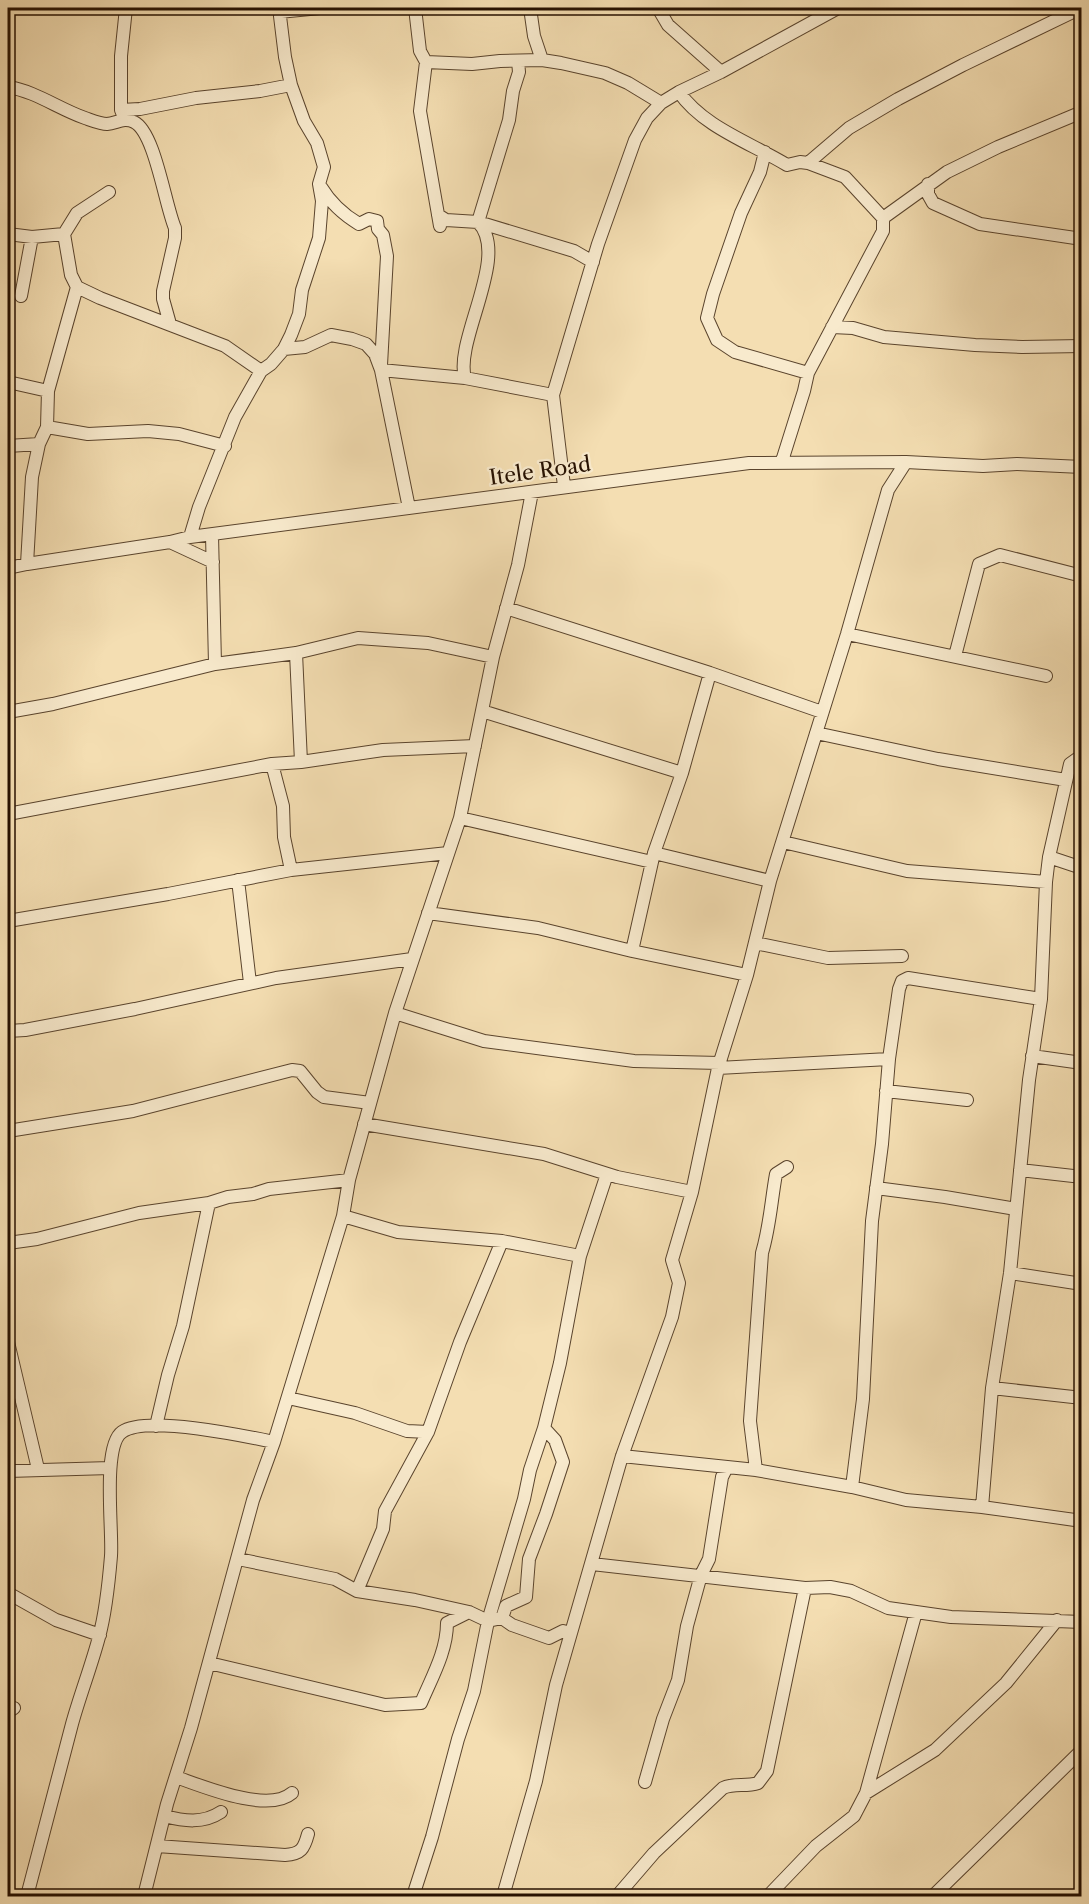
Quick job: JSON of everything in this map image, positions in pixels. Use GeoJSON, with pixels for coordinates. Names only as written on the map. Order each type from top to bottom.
{"type":"FeatureCollection","features":[{"type":"Feature","properties":{"kind":"street"},"geometry":{"type":"LineString","coordinates":[[123,114],[121,56],[126,8]]}},
{"type":"Feature","properties":{"kind":"street"},"geometry":{"type":"LineString","coordinates":[[190,537],[199,507],[235,417],[261,371],[271,364],[284,349],[299,314],[302,291],[319,238],[322,201],[319,184],[324,167],[317,142],[304,121],[291,85],[279,10],[320,8]]}},
{"type":"Feature","properties":{"kind":"street"},"geometry":{"type":"LineString","coordinates":[[415,8],[420,51],[426,62],[420,111],[439,220],[477,222],[574,251],[593,262]]}},
{"type":"Feature","properties":{"kind":"street"},"geometry":{"type":"LineString","coordinates":[[530,8],[534,36],[542,60]]}},
{"type":"Feature","properties":{"kind":"street"},"geometry":{"type":"LineString","coordinates":[[658,8],[668,25],[721,72]]}},
{"type":"Feature","properties":{"kind":"street"},"geometry":{"type":"LineString","coordinates":[[564,486],[554,395],[598,244],[635,140],[647,118],[661,104],[679,92],[721,72],[838,8]]}},
{"type":"Feature","properties":{"kind":"street"},"geometry":{"type":"LineString","coordinates":[[808,163],[849,128],[898,99],[1081,8]]}},
{"type":"Feature","properties":{"kind":"street"},"geometry":{"type":"LineString","coordinates":[[426,62],[472,64],[542,60],[605,73],[627,83],[661,104]]}},
{"type":"Feature","properties":{"kind":"street"},"geometry":{"type":"LineString","coordinates":[[477,222],[509,120],[519,72],[518,61]]}},
{"type":"Feature","properties":{"kind":"street"},"geometry":{"type":"LineString","coordinates":[[8,87],[106,124],[123,114],[140,109],[196,98],[291,85]]}},
{"type":"Feature","properties":{"kind":"street"},"geometry":{"type":"LineString","coordinates":[[679,92],[692,109],[726,132],[787,165],[808,163],[845,177],[883,218],[883,231],[808,373],[782,461]]}},
{"type":"Feature","properties":{"kind":"street"},"geometry":{"type":"LineString","coordinates":[[883,218],[947,172],[998,147],[1082,112]]}},
{"type":"Feature","properties":{"kind":"street"},"geometry":{"type":"LineString","coordinates":[[123,114],[143,128],[150,141],[175,228],[163,299],[170,324]]}},
{"type":"Feature","properties":{"kind":"street"},"geometry":{"type":"LineString","coordinates":[[765,152],[760,172],[737,224],[707,318],[717,340],[735,352],[808,373]]}},
{"type":"Feature","properties":{"kind":"street"},"geometry":{"type":"LineString","coordinates":[[319,184],[332,203],[359,224],[369,219],[377,221],[378,229],[383,235],[387,267],[381,370]]}},
{"type":"Feature","properties":{"kind":"street"},"geometry":{"type":"LineString","coordinates":[[928,184],[928,194],[933,202],[980,224],[1082,239]]}},
{"type":"Feature","properties":{"kind":"street"},"geometry":{"type":"LineString","coordinates":[[109,192],[77,213],[64,234],[71,275],[77,287],[147,317],[225,346],[261,371]]}},
{"type":"Feature","properties":{"kind":"street"},"geometry":{"type":"LineString","coordinates":[[465,378],[463,370],[467,344],[483,285],[488,247],[486,230],[477,222]]}},
{"type":"Feature","properties":{"kind":"street"},"geometry":{"type":"LineString","coordinates":[[8,234],[32,237],[64,234]]}},
{"type":"Feature","properties":{"kind":"street"},"geometry":{"type":"LineString","coordinates":[[21,296],[32,237]]}},
{"type":"Feature","properties":{"kind":"street"},"geometry":{"type":"LineString","coordinates":[[574,251],[598,244]]}},
{"type":"Feature","properties":{"kind":"street"},"geometry":{"type":"LineString","coordinates":[[27,564],[32,477],[39,444],[47,427],[48,391],[77,287]]}},
{"type":"Feature","properties":{"kind":"street"},"geometry":{"type":"LineString","coordinates":[[147,317],[163,299]]}},
{"type":"Feature","properties":{"kind":"street"},"geometry":{"type":"LineString","coordinates":[[832,327],[853,328],[884,337],[975,345],[1082,346]]}},
{"type":"Feature","properties":{"kind":"street"},"geometry":{"type":"LineString","coordinates":[[284,349],[305,347],[332,335],[366,344],[375,354],[381,370],[409,508]]}},
{"type":"Feature","properties":{"kind":"street"},"geometry":{"type":"LineString","coordinates":[[381,370],[465,378],[554,395]]}},
{"type":"Feature","properties":{"kind":"street"},"geometry":{"type":"LineString","coordinates":[[8,382],[48,391]]}},
{"type":"Feature","properties":{"kind":"street"},"geometry":{"type":"LineString","coordinates":[[47,427],[88,434],[148,430],[179,434],[225,446]]}},
{"type":"Feature","properties":{"kind":"street"},"geometry":{"type":"LineString","coordinates":[[8,446],[39,444]]}},
{"type":"Feature","properties":{"kind":"street"},"geometry":{"type":"LineString","coordinates":[[503,1896],[536,1781],[556,1685],[622,1455],[672,1317],[679,1283],[672,1260],[692,1192],[719,1065],[747,975],[770,881],[847,634],[888,490],[906,462]]}},
{"type":"Feature","properties":{"kind":"street","name":"Itele Road"},"geometry":{"type":"LineString","coordinates":[[8,568],[190,537],[749,463],[906,462],[983,466],[1017,464],[1082,466]]}},
{"type":"Feature","properties":{"kind":"street"},"geometry":{"type":"LineString","coordinates":[[144,1896],[164,1816],[209,1663],[253,1500],[288,1398],[343,1216],[349,1180],[395,1013],[460,818],[493,657],[518,565],[532,492]]}},
{"type":"Feature","properties":{"kind":"street"},"geometry":{"type":"LineString","coordinates":[[213,535],[215,664]]}},
{"type":"Feature","properties":{"kind":"street"},"geometry":{"type":"LineString","coordinates":[[170,542],[213,562]]}},
{"type":"Feature","properties":{"kind":"street"},"geometry":{"type":"LineString","coordinates":[[955,656],[979,564],[1000,555],[1082,576]]}},
{"type":"Feature","properties":{"kind":"street"},"geometry":{"type":"LineString","coordinates":[[506,608],[710,673],[822,712]]}},
{"type":"Feature","properties":{"kind":"street"},"geometry":{"type":"LineString","coordinates":[[847,634],[1046,676]]}},
{"type":"Feature","properties":{"kind":"street"},"geometry":{"type":"LineString","coordinates":[[8,711],[52,704],[215,664],[296,653],[358,638],[428,643],[493,657]]}},
{"type":"Feature","properties":{"kind":"street"},"geometry":{"type":"LineString","coordinates":[[296,653],[301,762]]}},
{"type":"Feature","properties":{"kind":"street"},"geometry":{"type":"LineString","coordinates":[[632,951],[653,857],[682,773],[710,673]]}},
{"type":"Feature","properties":{"kind":"street"},"geometry":{"type":"LineString","coordinates":[[482,711],[682,773]]}},
{"type":"Feature","properties":{"kind":"street"},"geometry":{"type":"LineString","coordinates":[[816,734],[938,759],[1066,780]]}},
{"type":"Feature","properties":{"kind":"street"},"geometry":{"type":"LineString","coordinates":[[8,814],[272,764],[383,750],[475,746]]}},
{"type":"Feature","properties":{"kind":"street"},"geometry":{"type":"LineString","coordinates":[[982,1507],[992,1388],[1010,1273],[1032,1056],[1041,999],[1049,857],[1070,765],[1077,759],[1082,759]]}},
{"type":"Feature","properties":{"kind":"street"},"geometry":{"type":"LineString","coordinates":[[272,764],[283,806],[284,837],[291,870]]}},
{"type":"Feature","properties":{"kind":"street"},"geometry":{"type":"LineString","coordinates":[[460,818],[770,881]]}},
{"type":"Feature","properties":{"kind":"street"},"geometry":{"type":"LineString","coordinates":[[783,842],[908,871],[1046,882]]}},
{"type":"Feature","properties":{"kind":"street"},"geometry":{"type":"LineString","coordinates":[[8,921],[168,894],[291,870],[448,853]]}},
{"type":"Feature","properties":{"kind":"street"},"geometry":{"type":"LineString","coordinates":[[1049,857],[1082,868]]}},
{"type":"Feature","properties":{"kind":"street"},"geometry":{"type":"LineString","coordinates":[[238,879],[250,983]]}},
{"type":"Feature","properties":{"kind":"street"},"geometry":{"type":"LineString","coordinates":[[428,913],[538,927],[632,951],[747,975]]}},
{"type":"Feature","properties":{"kind":"street"},"geometry":{"type":"LineString","coordinates":[[755,943],[828,958],[902,956]]}},
{"type":"Feature","properties":{"kind":"street"},"geometry":{"type":"LineString","coordinates":[[8,1031],[25,1030],[135,1009],[250,983],[412,960]]}},
{"type":"Feature","properties":{"kind":"street"},"geometry":{"type":"LineString","coordinates":[[852,1486],[863,1399],[872,1221],[899,988],[902,981],[908,978],[1041,999]]}},
{"type":"Feature","properties":{"kind":"street"},"geometry":{"type":"LineString","coordinates":[[395,1013],[484,1041],[634,1061],[719,1065],[889,1059]]}},
{"type":"Feature","properties":{"kind":"street"},"geometry":{"type":"LineString","coordinates":[[1032,1056],[1082,1063]]}},
{"type":"Feature","properties":{"kind":"street"},"geometry":{"type":"LineString","coordinates":[[8,1131],[133,1112],[292,1070],[300,1071],[324,1097],[370,1103]]}},
{"type":"Feature","properties":{"kind":"street"},"geometry":{"type":"LineString","coordinates":[[886,1091],[967,1100]]}},
{"type":"Feature","properties":{"kind":"street"},"geometry":{"type":"LineString","coordinates":[[364,1124],[544,1154],[607,1174],[692,1192]]}},
{"type":"Feature","properties":{"kind":"street"},"geometry":{"type":"LineString","coordinates":[[756,1470],[750,1421],[762,1253],[770,1226],[776,1174],[787,1167]]}},
{"type":"Feature","properties":{"kind":"street"},"geometry":{"type":"LineString","coordinates":[[1020,1170],[1082,1177]]}},
{"type":"Feature","properties":{"kind":"street"},"geometry":{"type":"LineString","coordinates":[[412,1896],[432,1837],[458,1739],[474,1691],[488,1621],[544,1428],[560,1363],[579,1256],[607,1174]]}},
{"type":"Feature","properties":{"kind":"street"},"geometry":{"type":"LineString","coordinates":[[8,1243],[37,1239],[139,1213],[208,1203],[269,1189],[349,1180]]}},
{"type":"Feature","properties":{"kind":"street"},"geometry":{"type":"LineString","coordinates":[[876,1188],[1016,1209]]}},
{"type":"Feature","properties":{"kind":"street"},"geometry":{"type":"LineString","coordinates":[[156,1426],[183,1326],[208,1203]]}},
{"type":"Feature","properties":{"kind":"street"},"geometry":{"type":"LineString","coordinates":[[343,1216],[398,1232],[502,1241],[579,1256]]}},
{"type":"Feature","properties":{"kind":"street"},"geometry":{"type":"LineString","coordinates":[[357,1591],[383,1529],[385,1511],[428,1432],[460,1342],[502,1241]]}},
{"type":"Feature","properties":{"kind":"street"},"geometry":{"type":"LineString","coordinates":[[1010,1273],[1082,1284]]}},
{"type":"Feature","properties":{"kind":"street"},"geometry":{"type":"LineString","coordinates":[[8,1342],[38,1470]]}},
{"type":"Feature","properties":{"kind":"street"},"geometry":{"type":"LineString","coordinates":[[992,1388],[1082,1398]]}},
{"type":"Feature","properties":{"kind":"street"},"geometry":{"type":"LineString","coordinates":[[288,1398],[355,1413],[406,1431],[428,1432]]}},
{"type":"Feature","properties":{"kind":"street"},"geometry":{"type":"LineString","coordinates":[[27,1896],[72,1722],[100,1635],[111,1555],[110,1468],[114,1441],[121,1432],[132,1427],[177,1426],[274,1442]]}},
{"type":"Feature","properties":{"kind":"street"},"geometry":{"type":"LineString","coordinates":[[502,1618],[506,1606],[526,1597],[529,1559],[562,1462],[555,1440],[544,1428]]}},
{"type":"Feature","properties":{"kind":"street"},"geometry":{"type":"LineString","coordinates":[[622,1455],[756,1470],[852,1486],[906,1500],[982,1507],[1082,1521]]}},
{"type":"Feature","properties":{"kind":"street"},"geometry":{"type":"LineString","coordinates":[[645,1782],[663,1719],[678,1680],[686,1634],[701,1575],[709,1559],[722,1477],[727,1467]]}},
{"type":"Feature","properties":{"kind":"street"},"geometry":{"type":"LineString","coordinates":[[8,1471],[110,1468]]}},
{"type":"Feature","properties":{"kind":"street"},"geometry":{"type":"LineString","coordinates":[[238,1559],[335,1579],[357,1591],[415,1600],[469,1612],[488,1621],[502,1618],[512,1625],[549,1638],[563,1631],[571,1633]]}},
{"type":"Feature","properties":{"kind":"street"},"geometry":{"type":"LineString","coordinates":[[592,1564],[805,1588],[830,1587],[851,1591],[888,1608],[951,1617],[1082,1622]]}},
{"type":"Feature","properties":{"kind":"street"},"geometry":{"type":"LineString","coordinates":[[617,1896],[654,1853],[723,1788],[730,1785],[742,1786],[758,1783],[767,1771],[805,1588]]}},
{"type":"Feature","properties":{"kind":"street"},"geometry":{"type":"LineString","coordinates":[[8,1593],[56,1620],[100,1635]]}},
{"type":"Feature","properties":{"kind":"street"},"geometry":{"type":"LineString","coordinates":[[209,1663],[385,1706],[421,1703],[441,1656],[447,1623],[469,1612]]}},
{"type":"Feature","properties":{"kind":"street"},"geometry":{"type":"LineString","coordinates":[[768,1896],[816,1846],[854,1816],[866,1793],[916,1612]]}},
{"type":"Feature","properties":{"kind":"street"},"geometry":{"type":"LineString","coordinates":[[866,1793],[935,1750],[1006,1683],[1057,1620]]}},
{"type":"Feature","properties":{"kind":"street"},"geometry":{"type":"LineString","coordinates":[[933,1896],[1082,1750]]}},
{"type":"Feature","properties":{"kind":"street"},"geometry":{"type":"LineString","coordinates":[[176,1777],[220,1792],[270,1801],[286,1798],[292,1793]]}},
{"type":"Feature","properties":{"kind":"street"},"geometry":{"type":"LineString","coordinates":[[164,1816],[191,1821],[215,1816],[221,1812]]}},
{"type":"Feature","properties":{"kind":"street"},"geometry":{"type":"LineString","coordinates":[[158,1846],[285,1855],[296,1854],[304,1848],[309,1834]]}},
{"type":"Feature","properties":{"kind":"street"},"geometry":{"type":"LineString","coordinates":[[1077,1896],[1082,1891]]}}]}
